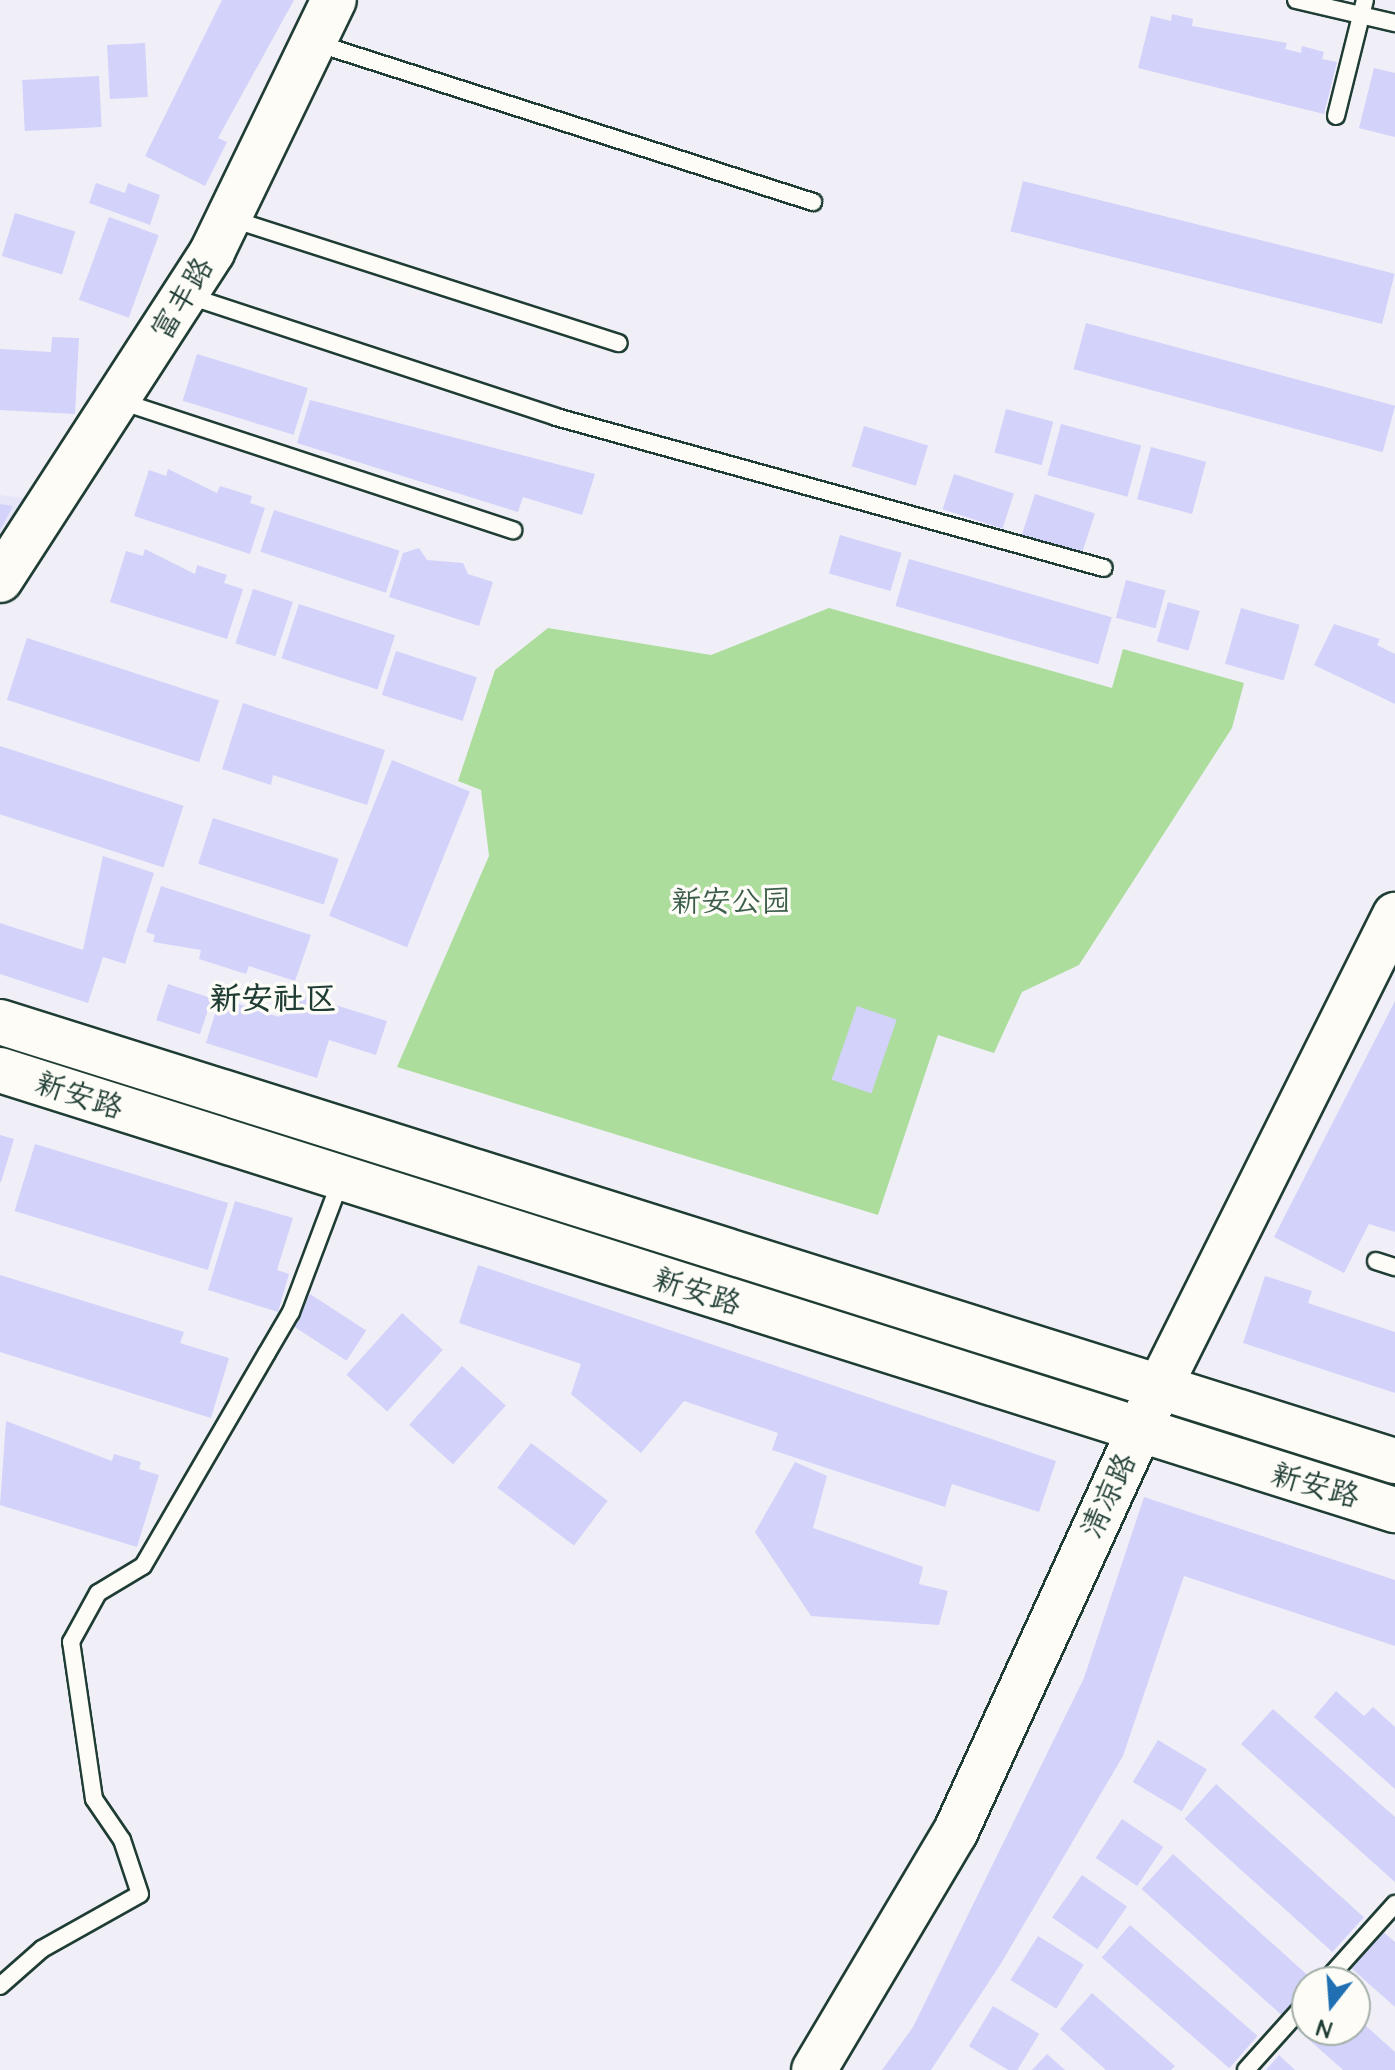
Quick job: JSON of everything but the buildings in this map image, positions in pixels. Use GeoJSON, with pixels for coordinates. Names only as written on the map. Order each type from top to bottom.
{"type":"FeatureCollection","features":[{"type":"Feature","properties":{"kind":"main road","name":"富丰路"},"geometry":{"type":"LineString","coordinates":[[0,580],[120,401],[185,295],[228,218],[334,0]]}},
{"type":"Feature","properties":{"kind":"main road","name":"清凉路"},"geometry":{"type":"LineString","coordinates":[[814,2070],[955,1833],[1158,1390],[1395,915]]}},
{"type":"Feature","properties":{"kind":"main road","name":"新安路"},"geometry":{"type":"LineString","coordinates":[[0,1022],[1158,1390],[1395,1461]]}},
{"type":"Feature","properties":{"kind":"main road","name":"新安路"},"geometry":{"type":"LineString","coordinates":[[0,1070],[1138,1433],[1395,1510]]}},
{"type":"Feature","properties":{"kind":"lane"},"geometry":{"type":"LineString","coordinates":[[1296,0],[1363,8],[1395,23]]}},
{"type":"Feature","properties":{"kind":"lane"},"geometry":{"type":"LineString","coordinates":[[1336,116],[1363,8]]}},
{"type":"Feature","properties":{"kind":"lane"},"geometry":{"type":"LineString","coordinates":[[314,42],[813,202]]}},
{"type":"Feature","properties":{"kind":"lane"},"geometry":{"type":"LineString","coordinates":[[228,218],[619,343]]}},
{"type":"Feature","properties":{"kind":"lane"},"geometry":{"type":"LineString","coordinates":[[185,295],[556,417],[1104,568]]}},
{"type":"Feature","properties":{"kind":"lane"},"geometry":{"type":"LineString","coordinates":[[120,401],[513,530]]}},
{"type":"Feature","properties":{"kind":"lane"},"geometry":{"type":"LineString","coordinates":[[0,1986],[42,1949],[140,1894],[122,1840],[94,1799],[71,1642],[98,1593],[143,1566],[291,1312],[341,1179]]}},
{"type":"Feature","properties":{"kind":"lane"},"geometry":{"type":"LineString","coordinates":[[1376,1261],[1395,1267]]}},
{"type":"Feature","properties":{"kind":"lane"},"geometry":{"type":"LineString","coordinates":[[1339,1966],[1395,1904]]}},
{"type":"Feature","properties":{"kind":"lane"},"geometry":{"type":"LineString","coordinates":[[1246,2070],[1291,2020]]}},
{"type":"Feature","properties":{"kind":"shaded area"},"geometry":{"type":"Polygon","coordinates":[[[0,495],[33,499],[0,540],[0,495]]]}},
{"type":"Feature","properties":{"kind":"green space","name":"新安公园"},"geometry":{"type":"Polygon","coordinates":[[[829,608],[1112,688],[1123,649],[1244,683],[1232,728],[1079,965],[1022,992],[994,1053],[938,1035],[878,1215],[397,1067],[489,856],[481,790],[458,781],[495,670],[548,628],[711,655],[829,608]]]}},
{"type":"Feature","properties":{"kind":"district","name":"新安社区"},"geometry":{"type":"Point","coordinates":[273,1000]}}]}
